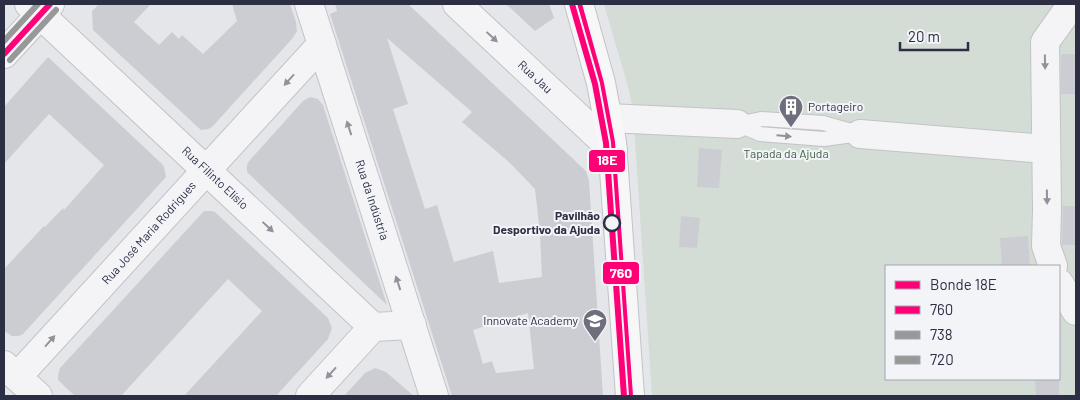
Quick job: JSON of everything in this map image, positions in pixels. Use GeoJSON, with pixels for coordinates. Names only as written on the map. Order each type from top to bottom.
{"type":"FeatureCollection","features":[{"type":"Feature","properties":{"kind":"street","name":"Rua da Indústria"},"geometry":{"type":"LineString","coordinates":[[309,4],[434,396]]}},
{"type":"Feature","properties":{"kind":"street","name":"Rua Jau"},"geometry":{"type":"LineString","coordinates":[[457,4],[612,150]]}},
{"type":"Feature","properties":{"kind":"street"},"geometry":{"type":"LineString","coordinates":[[579,4],[594,53],[608,118],[630,396]]}},
{"type":"Feature","properties":{"kind":"street"},"geometry":{"type":"LineString","coordinates":[[1053,265],[1046,246],[1045,42],[1072,4]]}},
{"type":"Feature","properties":{"kind":"street"},"geometry":{"type":"LineString","coordinates":[[4,54],[40,7]]}},
{"type":"Feature","properties":{"kind":"street","name":"Rua Filinto Elísio"},"geometry":{"type":"LineString","coordinates":[[40,7],[206,170],[373,327]]}},
{"type":"Feature","properties":{"kind":"street","name":"Rua José Maria Rodrigues"},"geometry":{"type":"LineString","coordinates":[[11,371],[206,170],[322,44]]}},
{"type":"Feature","properties":{"kind":"street"},"geometry":{"type":"LineString","coordinates":[[608,118],[738,124]]}},
{"type":"Feature","properties":{"kind":"street"},"geometry":{"type":"LineString","coordinates":[[860,134],[1046,149]]}},
{"type":"Feature","properties":{"kind":"street"},"geometry":{"type":"LineString","coordinates":[[1060,285],[1076,311]]}},
{"type":"Feature","properties":{"kind":"street"},"geometry":{"type":"LineString","coordinates":[[310,396],[373,327],[412,325]]}},
{"type":"Feature","properties":{"kind":"street"},"geometry":{"type":"LineString","coordinates":[[11,371],[38,396]]}},
{"type":"Feature","properties":{"kind":"lane"},"geometry":{"type":"LineString","coordinates":[[738,124],[761,119],[823,123],[860,134]]}},
{"type":"Feature","properties":{"kind":"green space","name":"Tapada da Ajuda"},"geometry":{"type":"Polygon","coordinates":[[[606,4],[1076,4],[1076,396],[652,396],[633,111],[629,90],[604,5],[606,4]]]}},
{"type":"Feature","properties":{"kind":"building"},"geometry":{"type":"Polygon","coordinates":[[[99,4],[151,4],[134,22],[159,45],[172,32],[179,39],[182,35],[203,54],[237,21],[232,4],[290,4],[297,31],[292,39],[212,127],[201,130],[93,30],[92,11],[99,4]]]}},
{"type":"Feature","properties":{"kind":"building"},"geometry":{"type":"Polygon","coordinates":[[[335,4],[408,4],[586,171],[589,181],[603,396],[452,396],[330,14],[337,11],[335,4]],[[387,38],[408,104],[393,109],[425,209],[437,205],[454,262],[493,251],[499,283],[542,277],[535,189],[509,162],[462,122],[472,112],[387,38]],[[528,313],[473,330],[483,364],[492,361],[496,373],[534,369],[528,313]]]}},
{"type":"Feature","properties":{"kind":"building"},"geometry":{"type":"Polygon","coordinates":[[[506,4],[549,4],[554,18],[535,31],[506,4]]]}},
{"type":"Feature","properties":{"kind":"building"},"geometry":{"type":"Polygon","coordinates":[[[1061,54],[1076,54],[1076,94],[1061,94],[1061,54]]]}},
{"type":"Feature","properties":{"kind":"building"},"geometry":{"type":"Polygon","coordinates":[[[48,57],[161,163],[166,177],[23,334],[12,336],[4,331],[4,269],[44,226],[63,208],[64,210],[104,165],[49,114],[4,164],[4,107],[48,57]]]}},
{"type":"Feature","properties":{"kind":"building"},"geometry":{"type":"Polygon","coordinates":[[[310,97],[318,99],[323,105],[387,305],[247,172],[249,161],[303,101],[310,97]]]}},
{"type":"Feature","properties":{"kind":"building"},"geometry":{"type":"Polygon","coordinates":[[[699,148],[722,150],[719,188],[697,187],[699,148]]]}},
{"type":"Feature","properties":{"kind":"building"},"geometry":{"type":"Polygon","coordinates":[[[1063,206],[1076,206],[1076,245],[1062,245],[1063,206]]]}},
{"type":"Feature","properties":{"kind":"building"},"geometry":{"type":"Polygon","coordinates":[[[204,211],[215,212],[328,318],[332,328],[328,339],[276,396],[184,396],[262,311],[228,279],[121,396],[75,396],[58,380],[60,368],[204,211]]]}},
{"type":"Feature","properties":{"kind":"building"},"geometry":{"type":"Polygon","coordinates":[[[681,216],[700,218],[697,248],[679,247],[681,216]]]}},
{"type":"Feature","properties":{"kind":"building"},"geometry":{"type":"Polygon","coordinates":[[[1028,236],[1030,265],[1002,265],[1000,238],[1028,236]]]}},
{"type":"Feature","properties":{"kind":"building"},"geometry":{"type":"Polygon","coordinates":[[[375,368],[386,372],[414,396],[344,396],[365,373],[375,368]]]}},
{"type":"Feature","properties":{"kind":"building"},"geometry":{"type":"Polygon","coordinates":[[[1035,380],[1059,380],[1059,396],[1036,396],[1035,380]]]}},
{"type":"Feature","properties":{"kind":"tram line","name":"18E"},"geometry":{"type":"LineString","coordinates":[[572,4],[595,84],[606,143],[624,396]]}},
{"type":"Feature","properties":{"kind":"transit line","name":"720"},"geometry":{"type":"LineString","coordinates":[[4,41],[38,4]]}},
{"type":"Feature","properties":{"kind":"transit line","name":"760"},"geometry":{"type":"LineString","coordinates":[[4,54],[50,4]]}},
{"type":"Feature","properties":{"kind":"transit line","name":"760"},"geometry":{"type":"LineString","coordinates":[[579,4],[601,83],[612,142],[630,396]]}},
{"type":"Feature","properties":{"kind":"transit line","name":"738"},"geometry":{"type":"LineString","coordinates":[[10,60],[56,10]]}},
{"type":"Feature","properties":{"kind":"place","name":"Portageiro"},"geometry":{"type":"Point","coordinates":[791,128]}},
{"type":"Feature","properties":{"kind":"place","name":"Pavilhão Desportivo da Ajuda"},"geometry":{"type":"Point","coordinates":[612,223]}},
{"type":"Feature","properties":{"kind":"place","name":"Innovate Academy"},"geometry":{"type":"Point","coordinates":[595,342]}}]}
